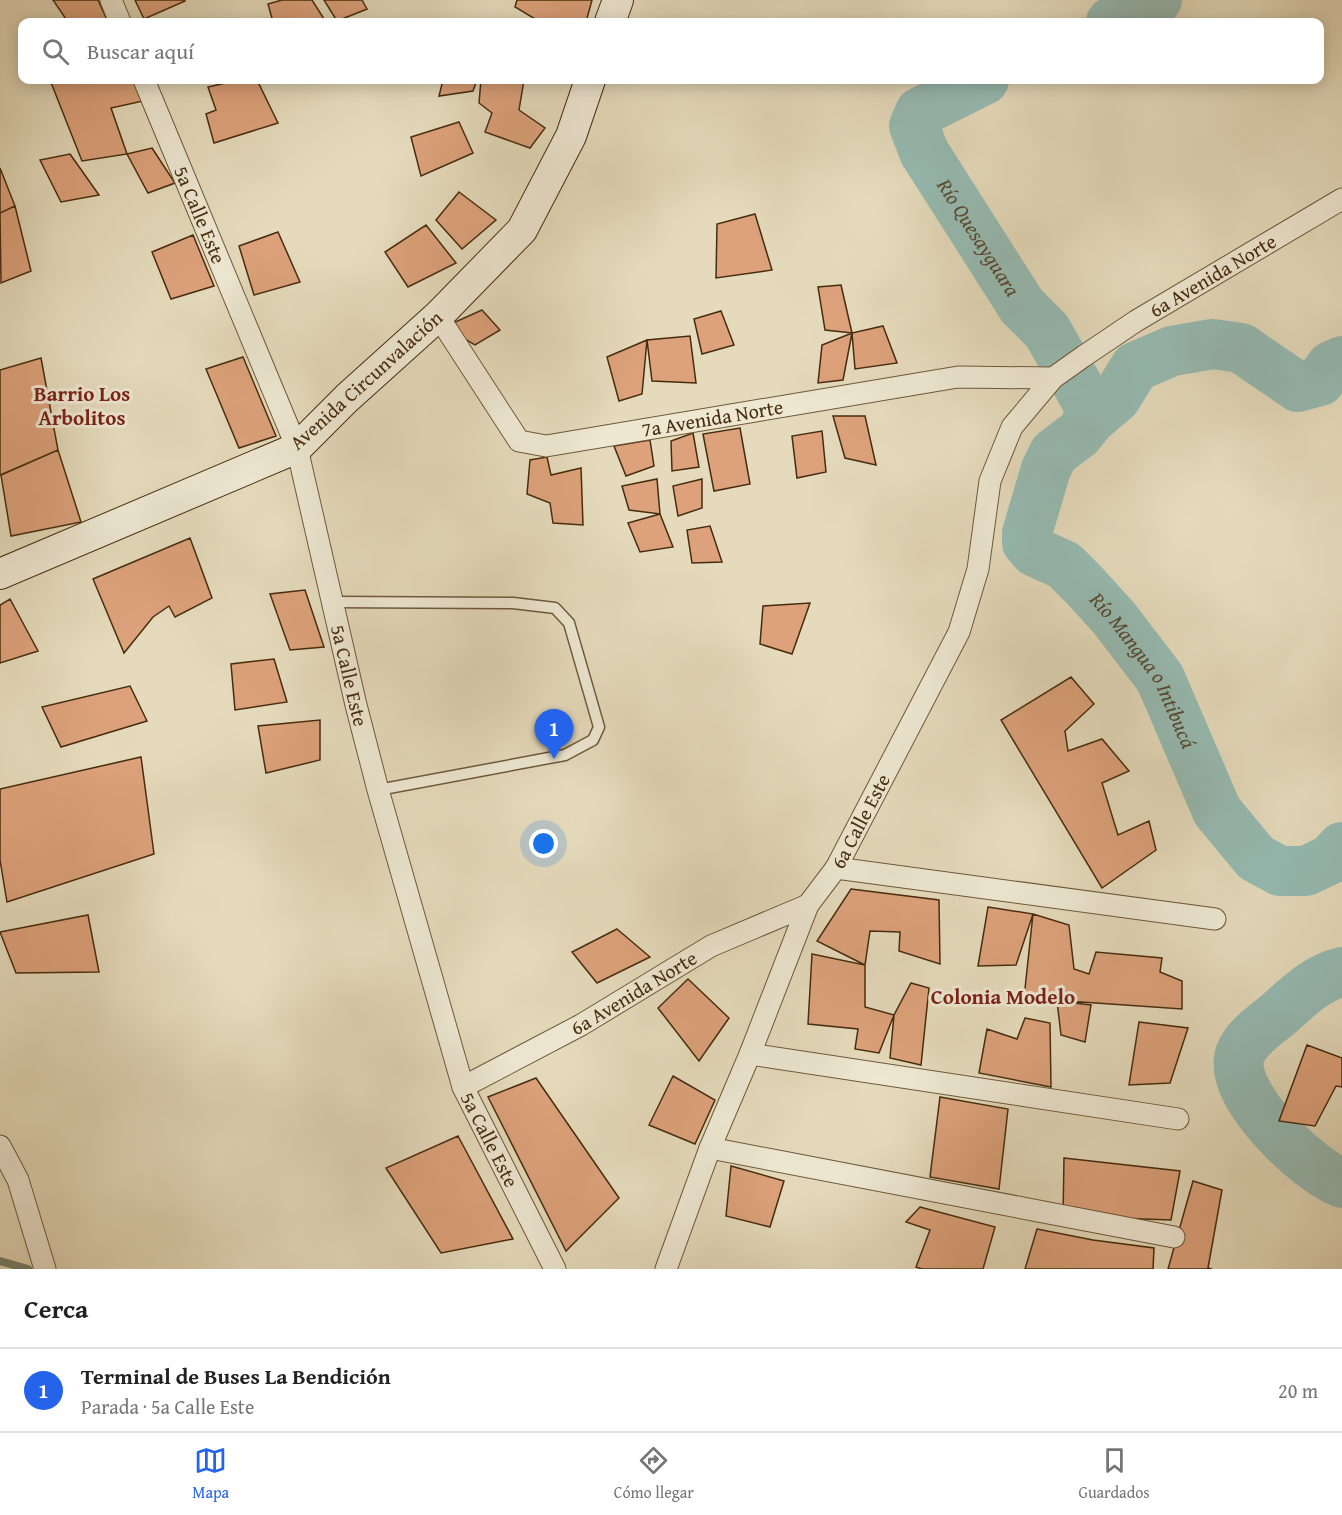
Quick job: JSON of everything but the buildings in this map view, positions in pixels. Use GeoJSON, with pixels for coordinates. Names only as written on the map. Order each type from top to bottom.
{"type":"FeatureCollection","features":[{"type":"Feature","properties":{"kind":"street"},"geometry":{"type":"LineString","coordinates":[[111,0],[118,18]]}},
{"type":"Feature","properties":{"kind":"street"},"geometry":{"type":"LineString","coordinates":[[611,18],[618,0]]}},
{"type":"Feature","properties":{"kind":"street","name":"5a Calle Este"},"geometry":{"type":"LineString","coordinates":[[146,84],[297,448],[378,790],[463,1087],[555,1269]]}},
{"type":"Feature","properties":{"kind":"street","name":"Avenida Circunvalación"},"geometry":{"type":"LineString","coordinates":[[0,574],[297,448],[347,398],[438,316],[522,230],[571,136],[589,84]]}},
{"type":"Feature","properties":{"kind":"street","name":"6a Avenida Norte"},"geometry":{"type":"LineString","coordinates":[[1053,378],[1136,321],[1342,199]]}},
{"type":"Feature","properties":{"kind":"street","name":"7a Avenida Norte"},"geometry":{"type":"LineString","coordinates":[[438,316],[519,441],[546,446],[958,378],[1053,378]]}},
{"type":"Feature","properties":{"kind":"street","name":"6a Calle Este"},"geometry":{"type":"LineString","coordinates":[[666,1269],[710,1148],[750,1054],[808,905],[836,868],[959,632],[978,569],[990,482],[1012,427],[1053,378]]}},
{"type":"Feature","properties":{"kind":"street"},"geometry":{"type":"LineString","coordinates":[[836,868],[1215,919]]}},
{"type":"Feature","properties":{"kind":"street","name":"6a Avenida Norte"},"geometry":{"type":"LineString","coordinates":[[463,1087],[581,1025],[711,946],[808,905]]}},
{"type":"Feature","properties":{"kind":"street"},"geometry":{"type":"LineString","coordinates":[[750,1054],[1178,1119]]}},
{"type":"Feature","properties":{"kind":"street"},"geometry":{"type":"LineString","coordinates":[[0,1146],[18,1180],[42,1259]]}},
{"type":"Feature","properties":{"kind":"street"},"geometry":{"type":"LineString","coordinates":[[710,1148],[1173,1237]]}},
{"type":"Feature","properties":{"kind":"lane"},"geometry":{"type":"LineString","coordinates":[[332,602],[513,603],[555,608],[569,623],[599,727],[593,740],[565,755],[378,790]]}},
{"type":"Feature","properties":{"kind":"waterway","name":"Río Quesayguara"},"geometry":{"type":"LineString","coordinates":[[1120,18],[1157,0]]}},
{"type":"Feature","properties":{"kind":"waterway","name":"Río Quesayguara"},"geometry":{"type":"LineString","coordinates":[[976,84],[920,112],[914,126],[924,152],[1022,306],[1047,331],[1087,402],[1090,420]]}},
{"type":"Feature","properties":{"kind":"waterway","name":"Río Mangua o Intibucá"},"geometry":{"type":"LineString","coordinates":[[1342,361],[1331,366],[1320,381],[1298,387],[1241,348],[1213,344],[1172,351],[1135,367],[1116,398],[1090,420],[1079,434],[1054,453],[1046,469],[1027,533],[1027,543],[1035,552],[1064,565],[1084,585],[1114,618],[1160,678],[1217,811],[1256,858],[1280,871],[1306,871],[1331,859],[1342,847]]}},
{"type":"Feature","properties":{"kind":"waterway","name":"Río Mangua o Intibucá"},"geometry":{"type":"LineString","coordinates":[[1342,972],[1317,982],[1303,993],[1245,1044],[1239,1058],[1240,1074],[1247,1093],[1275,1131],[1311,1164],[1342,1183]]}},
{"type":"Feature","properties":{"kind":"waterway"},"geometry":{"type":"LineString","coordinates":[[0,1261],[28,1269]]}},
{"type":"Feature","properties":{"kind":"place","name":"Terminal de Buses La Bendición"},"geometry":{"type":"Point","coordinates":[554,759]}},
{"type":"Feature","properties":{"kind":"district","name":"Barrio Los Arbolitos"},"geometry":{"type":"Point","coordinates":[82,406]}},
{"type":"Feature","properties":{"kind":"district","name":"Colonia Modelo"},"geometry":{"type":"Point","coordinates":[1003,997]}}]}
